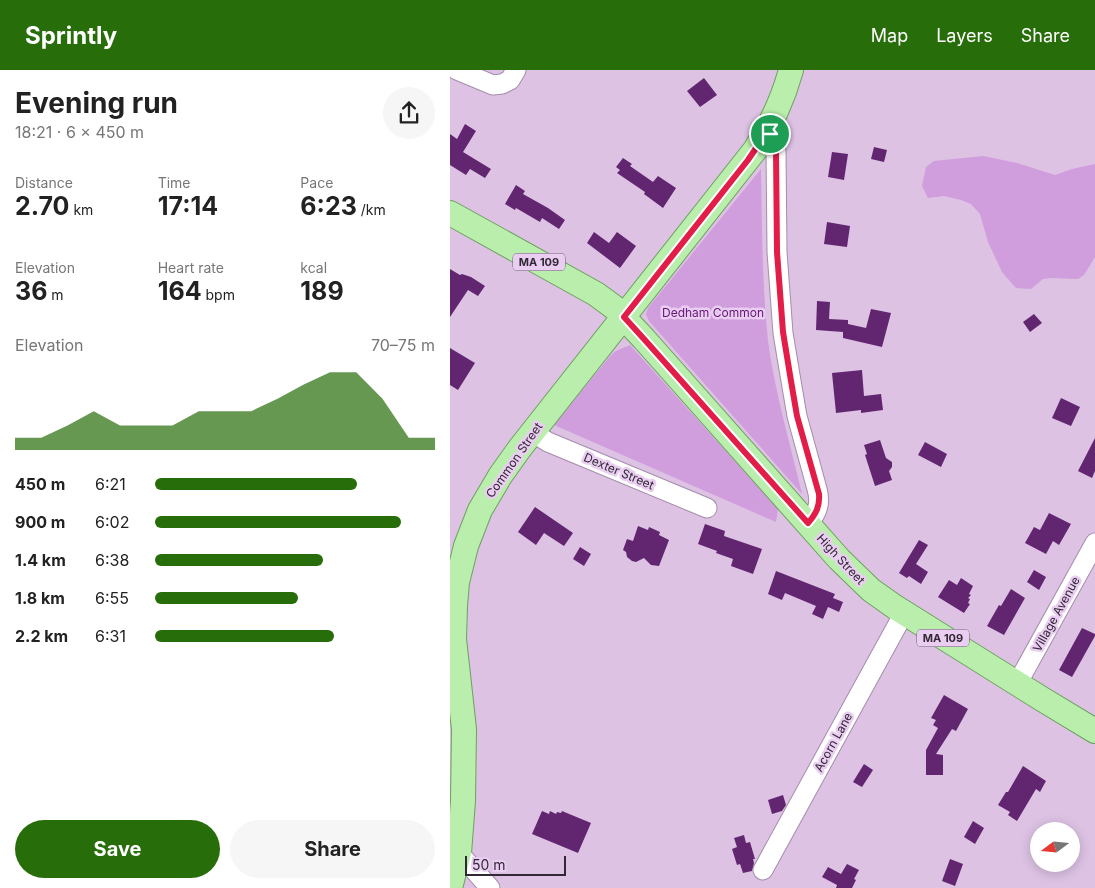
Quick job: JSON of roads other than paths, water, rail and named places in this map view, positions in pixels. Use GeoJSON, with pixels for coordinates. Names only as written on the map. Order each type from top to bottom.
{"type":"FeatureCollection","features":[{"type":"Feature","properties":{"kind":"main road"},"geometry":{"type":"LineString","coordinates":[[767,132],[791,70]]}},
{"type":"Feature","properties":{"kind":"main road","name":"Common Street"},"geometry":{"type":"LineString","coordinates":[[450,888],[459,854],[463,801],[464,729],[454,639],[455,606],[457,582],[466,546],[480,510],[500,476],[532,432],[748,160],[767,132]]}},
{"type":"Feature","properties":{"kind":"main road","name":"MA 109"},"geometry":{"type":"LineString","coordinates":[[450,213],[606,301],[624,317],[808,523]]}},
{"type":"Feature","properties":{"kind":"main road","name":"High Street"},"geometry":{"type":"LineString","coordinates":[[808,523],[839,559],[878,596],[1095,731]]}},
{"type":"Feature","properties":{"kind":"street"},"geometry":{"type":"LineString","coordinates":[[457,70],[493,85],[502,84],[510,80],[516,70]]}},
{"type":"Feature","properties":{"kind":"street","name":"High Street"},"geometry":{"type":"LineString","coordinates":[[767,132],[774,141],[776,151],[778,270],[786,355],[799,423],[819,494],[817,510],[808,523]]}},
{"type":"Feature","properties":{"kind":"street","name":"Dexter Street"},"geometry":{"type":"LineString","coordinates":[[532,432],[548,442],[707,508]]}},
{"type":"Feature","properties":{"kind":"street","name":"Village Avenue"},"geometry":{"type":"LineString","coordinates":[[1017,684],[1095,543]]}},
{"type":"Feature","properties":{"kind":"street","name":"Acorn Lane"},"geometry":{"type":"LineString","coordinates":[[763,870],[904,613]]}},
{"type":"Feature","properties":{"kind":"street"},"geometry":{"type":"LineString","coordinates":[[459,854],[490,888]]}},
{"type":"Feature","properties":{"kind":"park label","name":"Dedham Common"},"geometry":{"type":"Point","coordinates":[713,312]}}]}
